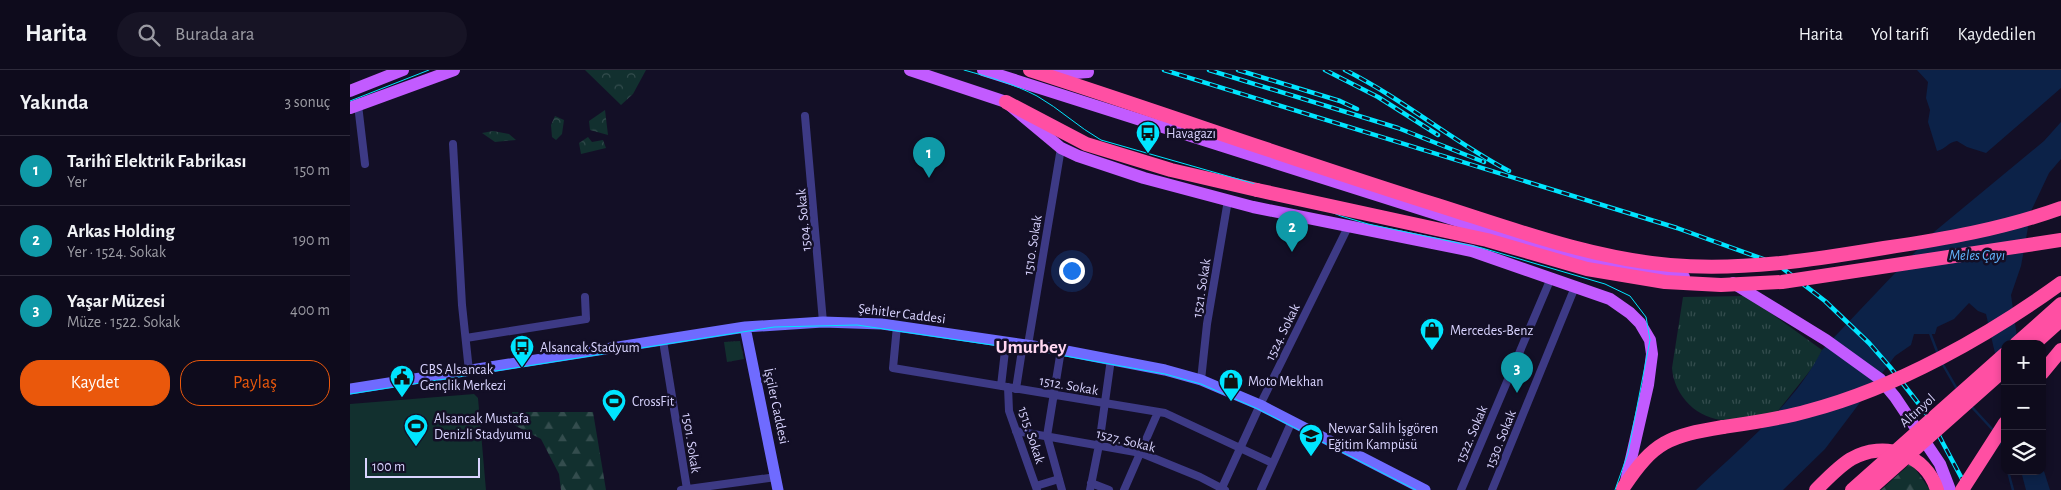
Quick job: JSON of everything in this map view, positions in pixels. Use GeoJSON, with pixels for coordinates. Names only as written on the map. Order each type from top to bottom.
{"type":"FeatureCollection","features":[{"type":"Feature","properties":{"kind":"highway"},"geometry":{"type":"LineString","coordinates":[[1030,70],[1380,187],[1535,236],[1575,248],[1641,262],[1730,267],[1826,258],[1971,235],[2006,227],[2061,208]]}},
{"type":"Feature","properties":{"kind":"highway"},"geometry":{"type":"LineString","coordinates":[[1006,102],[1086,144],[1199,177],[1487,240],[1595,271],[1665,282],[1721,284],[1782,282],[2061,240]]}},
{"type":"Feature","properties":{"kind":"highway"},"geometry":{"type":"LineString","coordinates":[[1623,489],[1638,466],[1658,446],[1673,438],[1809,411],[1867,392],[1973,339],[2061,284]]}},
{"type":"Feature","properties":{"kind":"highway"},"geometry":{"type":"LineString","coordinates":[[2037,340],[2054,320],[2061,304]]}},
{"type":"Feature","properties":{"kind":"highway"},"geometry":{"type":"LineString","coordinates":[[2022,340],[2054,320]]}},
{"type":"Feature","properties":{"kind":"highway"},"geometry":{"type":"LineString","coordinates":[[2046,368],[2061,350]]}},
{"type":"Feature","properties":{"kind":"highway","name":"Altınyol"},"geometry":{"type":"LineString","coordinates":[[1852,490],[2001,358]]}},
{"type":"Feature","properties":{"kind":"highway","name":"Altınyol"},"geometry":{"type":"LineString","coordinates":[[1869,490],[2001,373]]}},
{"type":"Feature","properties":{"kind":"highway"},"geometry":{"type":"LineString","coordinates":[[1962,490],[2001,429]]}},
{"type":"Feature","properties":{"kind":"highway"},"geometry":{"type":"LineString","coordinates":[[1816,490],[1852,458],[1866,453],[1882,451],[1901,453],[1924,465],[1938,490]]}},
{"type":"Feature","properties":{"kind":"main road"},"geometry":{"type":"LineString","coordinates":[[350,91],[403,70]]}},
{"type":"Feature","properties":{"kind":"main road"},"geometry":{"type":"LineString","coordinates":[[354,107],[454,70]]}},
{"type":"Feature","properties":{"kind":"main road"},"geometry":{"type":"LineString","coordinates":[[910,70],[1006,102],[1061,148],[1078,156],[1144,178],[1228,200],[1472,252],[1610,299],[1630,313],[1650,340],[1652,354],[1648,385],[1623,489]]}},
{"type":"Feature","properties":{"kind":"main road"},"geometry":{"type":"LineString","coordinates":[[982,70],[1550,250],[1646,273],[1730,281],[1826,340],[1880,379],[1900,404],[1940,464],[1950,490]]}},
{"type":"Feature","properties":{"kind":"main road"},"geometry":{"type":"LineString","coordinates":[[1007,78],[1088,72]]}},
{"type":"Feature","properties":{"kind":"street"},"geometry":{"type":"LineString","coordinates":[[354,107],[365,164]]}},
{"type":"Feature","properties":{"kind":"street","name":"1504. Sokak"},"geometry":{"type":"LineString","coordinates":[[805,116],[824,322]]}},
{"type":"Feature","properties":{"kind":"street"},"geometry":{"type":"LineString","coordinates":[[453,144],[462,305],[469,371]]}},
{"type":"Feature","properties":{"kind":"street","name":"1510. Sokak"},"geometry":{"type":"LineString","coordinates":[[1008,387],[1025,345],[1061,148]]}},
{"type":"Feature","properties":{"kind":"street","name":"1521. Sokak"},"geometry":{"type":"LineString","coordinates":[[1201,380],[1207,324],[1228,200]]}},
{"type":"Feature","properties":{"kind":"street","name":"1524. Sokak"},"geometry":{"type":"LineString","coordinates":[[1222,489],[1260,405],[1348,227]]}},
{"type":"Feature","properties":{"kind":"street","name":"1522. Sokak"},"geometry":{"type":"LineString","coordinates":[[1461,490],[1551,278]]}},
{"type":"Feature","properties":{"kind":"street","name":"1530. Sokak"},"geometry":{"type":"LineString","coordinates":[[1492,490],[1575,286]]}},
{"type":"Feature","properties":{"kind":"street"},"geometry":{"type":"LineString","coordinates":[[466,338],[586,319],[585,297]]}},
{"type":"Feature","properties":{"kind":"street","name":"Şehitler Caddesi"},"geometry":{"type":"LineString","coordinates":[[350,389],[745,327],[855,322],[897,326],[1061,350],[1165,370],[1201,380],[1260,405],[1425,490]]}},
{"type":"Feature","properties":{"kind":"street","name":"1512. Sokak"},"geometry":{"type":"LineString","coordinates":[[897,326],[893,368],[1158,412],[1272,463]]}},
{"type":"Feature","properties":{"kind":"street","name":"İşçiler Caddesi"},"geometry":{"type":"LineString","coordinates":[[745,327],[778,490]]}},
{"type":"Feature","properties":{"kind":"street","name":"1501. Sokak"},"geometry":{"type":"LineString","coordinates":[[663,341],[684,490]]}},
{"type":"Feature","properties":{"kind":"street","name":"1515. Sokak"},"geometry":{"type":"LineString","coordinates":[[1006,342],[1010,411],[1036,488]]}},
{"type":"Feature","properties":{"kind":"street"},"geometry":{"type":"LineString","coordinates":[[1061,350],[1047,436],[1062,490]]}},
{"type":"Feature","properties":{"kind":"street"},"geometry":{"type":"LineString","coordinates":[[1109,490],[1091,487],[1111,359]]}},
{"type":"Feature","properties":{"kind":"street"},"geometry":{"type":"LineString","coordinates":[[1124,490],[1158,412]]}},
{"type":"Feature","properties":{"kind":"street"},"geometry":{"type":"LineString","coordinates":[[1260,490],[1292,422]]}},
{"type":"Feature","properties":{"kind":"street","name":"1527. Sokak"},"geometry":{"type":"LineString","coordinates":[[1016,431],[1141,454],[1200,477],[1222,489]]}},
{"type":"Feature","properties":{"kind":"street"},"geometry":{"type":"LineString","coordinates":[[684,490],[776,478]]}},
{"type":"Feature","properties":{"kind":"street"},"geometry":{"type":"LineString","coordinates":[[1036,488],[1059,479]]}},
{"type":"Feature","properties":{"kind":"green space"},"geometry":{"type":"Polygon","coordinates":[[[585,70],[646,70],[633,94],[621,105],[585,70]]]}},
{"type":"Feature","properties":{"kind":"green space"},"geometry":{"type":"Polygon","coordinates":[[[605,110],[608,135],[590,130],[589,121],[605,110]]]}},
{"type":"Feature","properties":{"kind":"green space"},"geometry":{"type":"Polygon","coordinates":[[[555,116],[564,120],[562,134],[556,140],[552,137],[551,125],[555,116]]]}},
{"type":"Feature","properties":{"kind":"green space"},"geometry":{"type":"Polygon","coordinates":[[[493,131],[509,134],[516,140],[495,142],[482,133],[493,131]]]}},
{"type":"Feature","properties":{"kind":"green space"},"geometry":{"type":"Polygon","coordinates":[[[588,137],[592,142],[603,140],[606,148],[581,154],[579,143],[588,137]]]}},
{"type":"Feature","properties":{"kind":"green space"},"geometry":{"type":"Polygon","coordinates":[[[1747,296],[1822,350],[1817,362],[1777,412],[1739,419],[1716,419],[1697,411],[1689,404],[1677,388],[1674,378],[1672,368],[1683,297],[1747,296]]]}},
{"type":"Feature","properties":{"kind":"green space"},"geometry":{"type":"Polygon","coordinates":[[[740,341],[744,359],[727,362],[724,342],[740,341]]]}},
{"type":"Feature","properties":{"kind":"green space","name":"Alsancak Mustafa Denizli Stadyumu"},"geometry":{"type":"Polygon","coordinates":[[[474,394],[478,398],[486,490],[350,490],[350,404],[474,394]]]}},
{"type":"Feature","properties":{"kind":"green space"},"geometry":{"type":"Polygon","coordinates":[[[512,412],[593,412],[606,490],[561,490],[559,474],[541,439],[514,425],[512,412]]]}},
{"type":"Feature","properties":{"kind":"green space"},"geometry":{"type":"Polygon","coordinates":[[[1911,463],[1930,490],[1881,490],[1911,463]]]}},
{"type":"Feature","properties":{"kind":"water"},"geometry":{"type":"Polygon","coordinates":[[[1917,70],[2061,70],[2061,88],[1986,153],[1967,147],[1957,141],[1937,151],[1928,122],[1930,110],[1926,98],[1928,82],[1917,70]]]}},
{"type":"Feature","properties":{"kind":"water","name":"Meles Çayı"},"geometry":{"type":"Polygon","coordinates":[[[2061,122],[2061,159],[2049,173],[2031,211],[2021,266],[2011,295],[2017,340],[2001,340],[2001,380],[1986,314],[1978,311],[1969,303],[1954,319],[1937,327],[1935,334],[1914,334],[1911,345],[1895,356],[1825,449],[1783,490],[1696,490],[1748,442],[1782,407],[1811,370],[1822,350],[1934,232],[2044,141],[2061,122]]]}},
{"type":"Feature","properties":{"kind":"water"},"geometry":{"type":"Polygon","coordinates":[[[2022,475],[2045,475],[2050,490],[2026,490],[2022,475]]]}},
{"type":"Feature","properties":{"kind":"waterway"},"geometry":{"type":"LineString","coordinates":[[1930,333],[1938,354]]}},
{"type":"Feature","properties":{"kind":"waterway"},"geometry":{"type":"LineString","coordinates":[[1942,363],[1957,389]]}},
{"type":"Feature","properties":{"kind":"waterway"},"geometry":{"type":"LineString","coordinates":[[1970,405],[1993,430]]}},
{"type":"Feature","properties":{"kind":"waterway"},"geometry":{"type":"LineString","coordinates":[[2009,475],[2013,490]]}},
{"type":"Feature","properties":{"kind":"tram line"},"geometry":{"type":"LineString","coordinates":[[350,101],[429,70]]}},
{"type":"Feature","properties":{"kind":"tram line"},"geometry":{"type":"LineString","coordinates":[[964,70],[1010,84],[1037,96],[1101,140],[1273,189],[1341,216],[1368,224],[1482,248],[1605,284],[1630,296],[1646,317],[1650,340],[1628,453],[1615,490]]}},
{"type":"Feature","properties":{"kind":"tram line"},"geometry":{"type":"LineString","coordinates":[[350,394],[774,327],[857,325],[1060,355],[1165,374],[1201,384],[1258,409],[1416,490]]}},
{"type":"Feature","properties":{"kind":"railway"},"geometry":{"type":"LineString","coordinates":[[1164,70],[1677,228],[1777,264],[1825,301],[1869,343],[1890,367],[1929,417],[1968,490]]}},
{"type":"Feature","properties":{"kind":"railway"},"geometry":{"type":"LineString","coordinates":[[1209,70],[1398,128],[1484,162]]}},
{"type":"Feature","properties":{"kind":"railway"},"geometry":{"type":"LineString","coordinates":[[1238,70],[1340,101],[1357,109]]}},
{"type":"Feature","properties":{"kind":"railway"},"geometry":{"type":"LineString","coordinates":[[1325,70],[1378,97],[1438,135]]}},
{"type":"Feature","properties":{"kind":"railway"},"geometry":{"type":"LineString","coordinates":[[1345,70],[1366,81],[1467,147],[1509,171]]}},
{"type":"Feature","properties":{"kind":"place","name":"Havagazı"},"geometry":{"type":"Point","coordinates":[1148,154]}},
{"type":"Feature","properties":{"kind":"place","name":"Tarihî Elektrik Fabrikası"},"geometry":{"type":"Point","coordinates":[929,178]}},
{"type":"Feature","properties":{"kind":"place","name":"Arkas Holding"},"geometry":{"type":"Point","coordinates":[1292,252]}},
{"type":"Feature","properties":{"kind":"place","name":"Mercedes-Benz"},"geometry":{"type":"Point","coordinates":[1432,351]}},
{"type":"Feature","properties":{"kind":"place","name":"Alsancak Stadyum"},"geometry":{"type":"Point","coordinates":[522,368]}},
{"type":"Feature","properties":{"kind":"place","name":"Yaşar Müzesi"},"geometry":{"type":"Point","coordinates":[1517,393]}},
{"type":"Feature","properties":{"kind":"place","name":"GBS Alsancak Gençlik Merkezi"},"geometry":{"type":"Point","coordinates":[402,398]}},
{"type":"Feature","properties":{"kind":"place","name":"Moto Mekhan"},"geometry":{"type":"Point","coordinates":[1231,402]}},
{"type":"Feature","properties":{"kind":"place","name":"CrossFit"},"geometry":{"type":"Point","coordinates":[614,422]}},
{"type":"Feature","properties":{"kind":"place","name":"Alsancak Mustafa Denizli Stadyumu"},"geometry":{"type":"Point","coordinates":[416,447]}},
{"type":"Feature","properties":{"kind":"place","name":"Nevvar Salih İşgören Eğitim Kampüsü"},"geometry":{"type":"Point","coordinates":[1311,457]}},
{"type":"Feature","properties":{"kind":"district","name":"Umurbey"},"geometry":{"type":"Point","coordinates":[1031,346]}}]}
